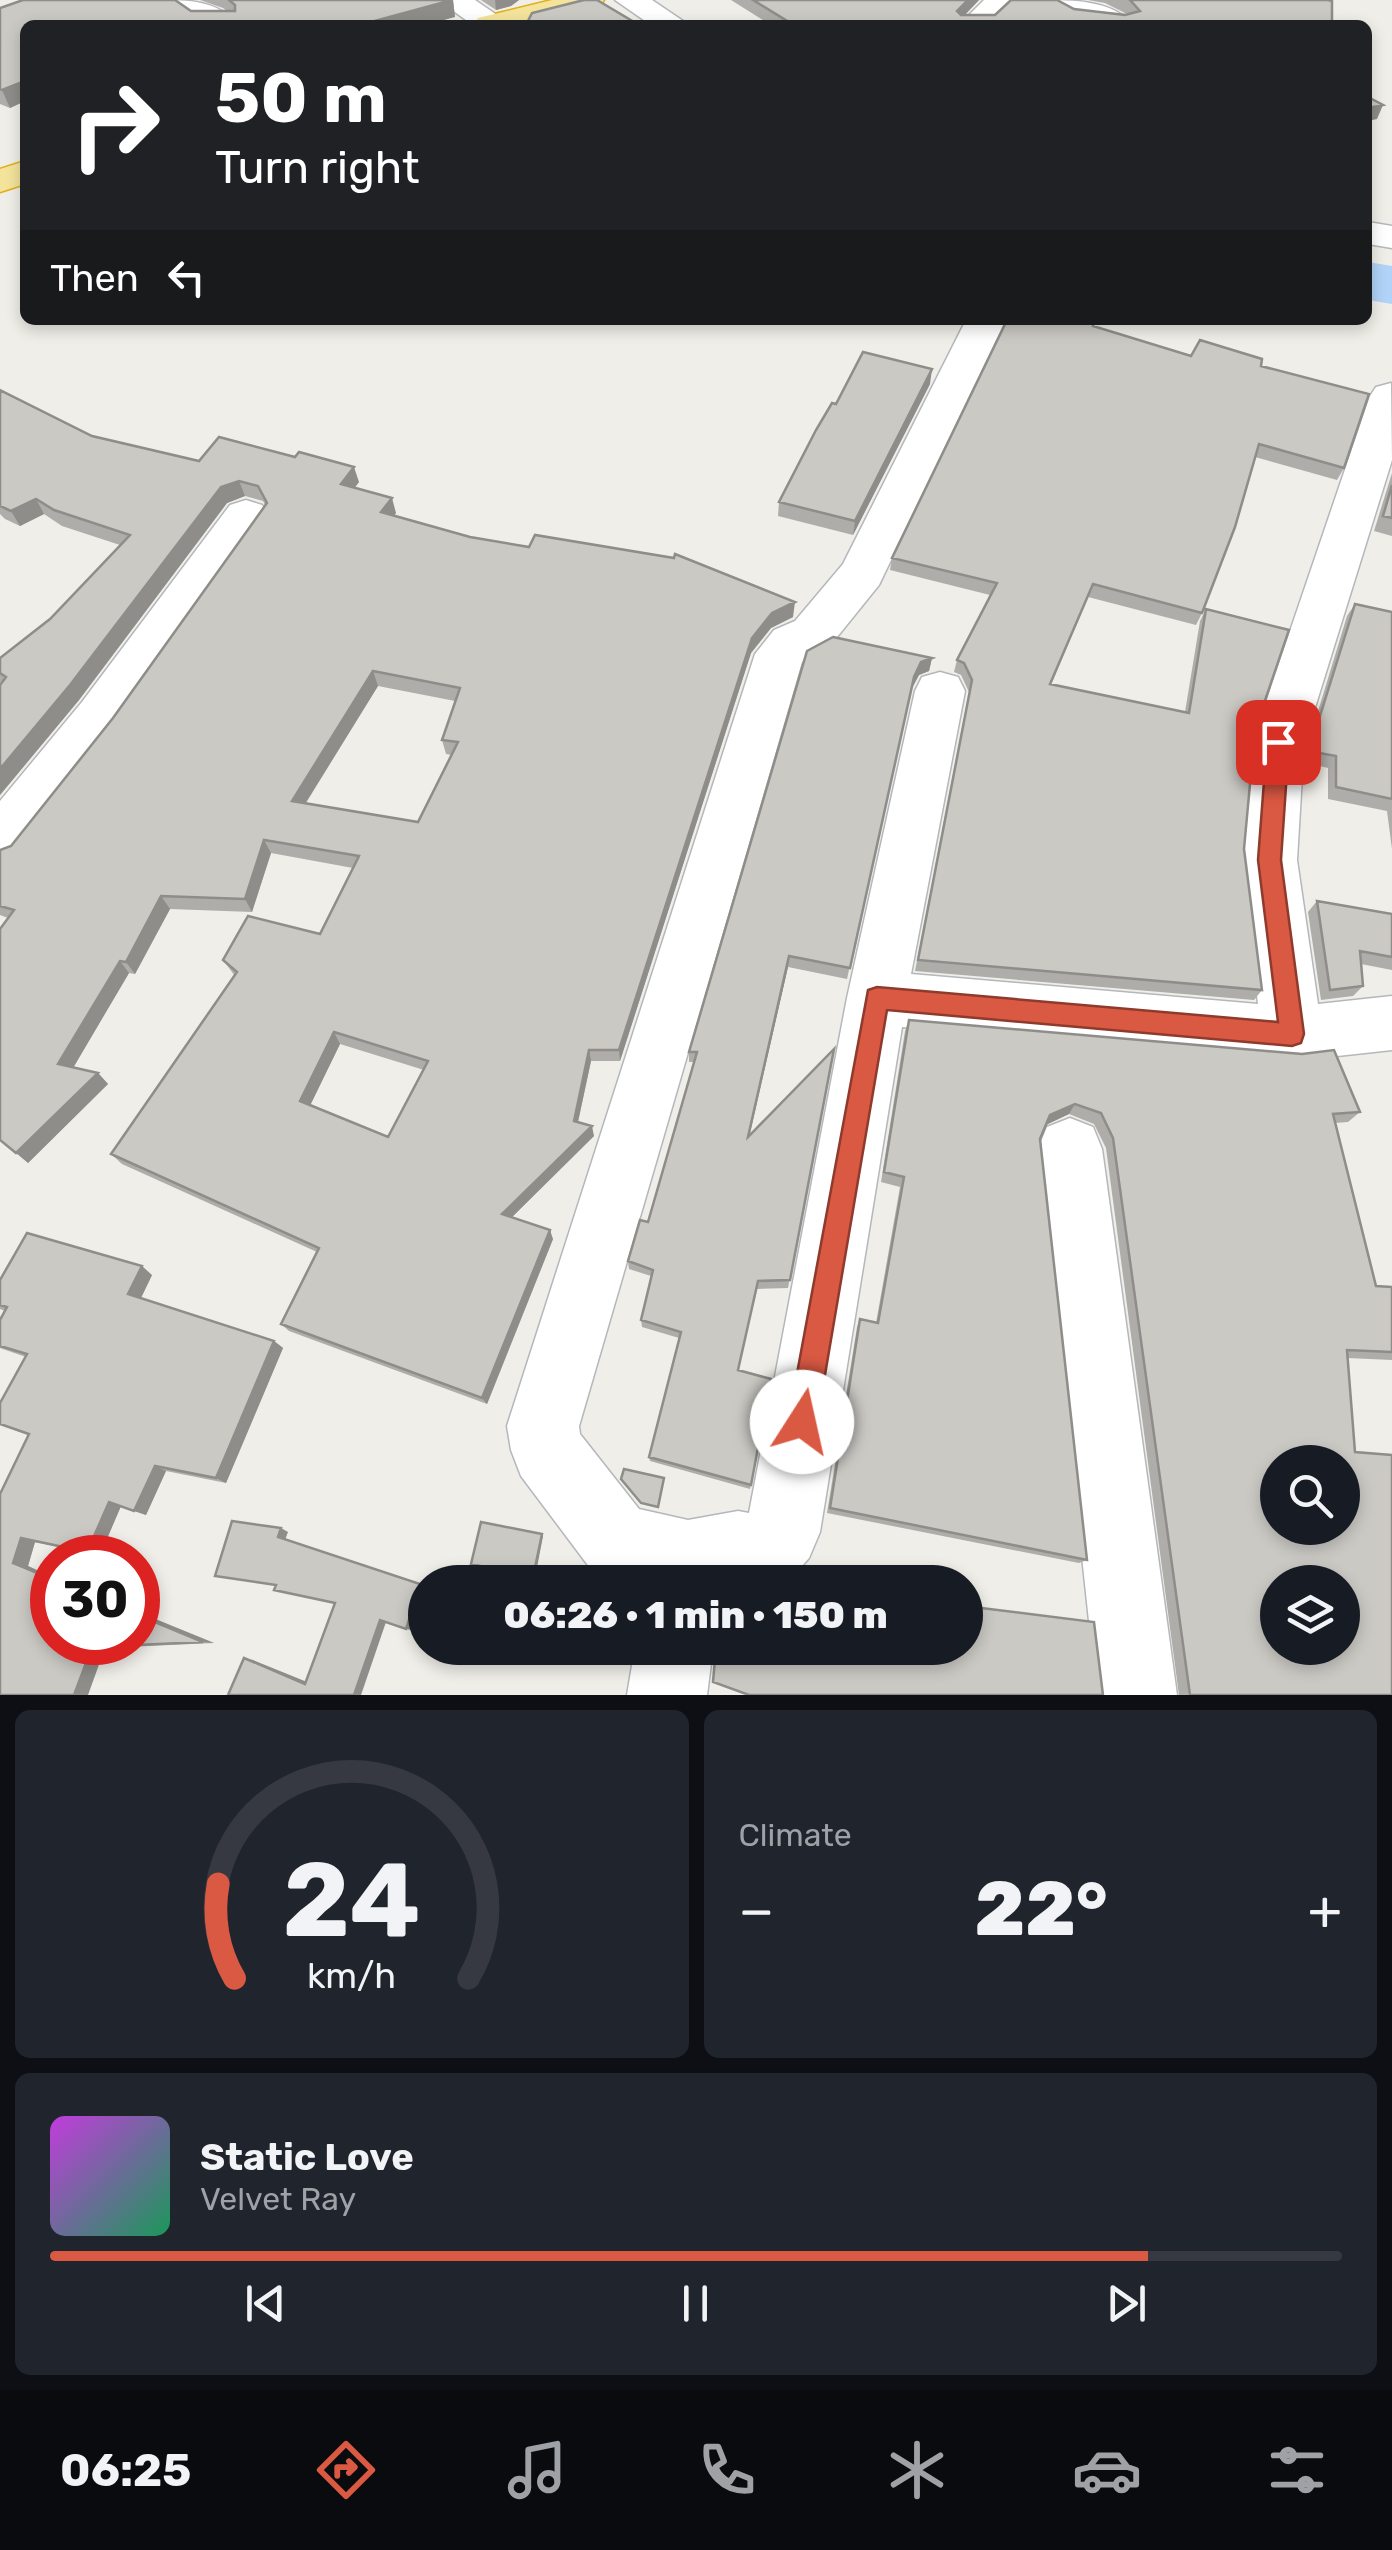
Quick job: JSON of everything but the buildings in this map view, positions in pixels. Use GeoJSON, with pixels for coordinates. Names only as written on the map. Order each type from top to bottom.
{"type":"FeatureCollection","features":[{"type":"Feature","properties":{"kind":"highway"},"geometry":{"type":"LineString","coordinates":[[508,20],[589,0]]}},
{"type":"Feature","properties":{"kind":"street"},"geometry":{"type":"LineString","coordinates":[[175,0],[213,20]]}},
{"type":"Feature","properties":{"kind":"street"},"geometry":{"type":"LineString","coordinates":[[453,0],[486,20]]}},
{"type":"Feature","properties":{"kind":"street"},"geometry":{"type":"LineString","coordinates":[[630,0],[664,20]]}},
{"type":"Feature","properties":{"kind":"street"},"geometry":{"type":"LineString","coordinates":[[980,20],[1002,0]]}},
{"type":"Feature","properties":{"kind":"street"},"geometry":{"type":"LineString","coordinates":[[1060,0],[1106,20]]}},
{"type":"Feature","properties":{"kind":"street"},"geometry":{"type":"LineString","coordinates":[[674,1565],[616,1541],[547,1450],[543,1426],[780,654],[812,634],[862,573],[984,325]]}},
{"type":"Feature","properties":{"kind":"street"},"geometry":{"type":"LineString","coordinates":[[1292,1034],[1269,860],[1278,742],[1391,396]]}},
{"type":"Feature","properties":{"kind":"street"},"geometry":{"type":"LineString","coordinates":[[0,840],[100,716],[246,516]]}},
{"type":"Feature","properties":{"kind":"street"},"geometry":{"type":"LineString","coordinates":[[698,1565],[738,1549],[766,1554],[783,1532],[877,998],[940,691]]}},
{"type":"Feature","properties":{"kind":"street"},"geometry":{"type":"LineString","coordinates":[[877,998],[1292,1034],[1392,1023]]}},
{"type":"Feature","properties":{"kind":"street"},"geometry":{"type":"LineString","coordinates":[[1070,1149],[1137,1695]]}},
{"type":"Feature","properties":{"kind":"street"},"geometry":{"type":"LineString","coordinates":[[667,1695],[671,1665]]}},
{"type":"Feature","properties":{"kind":"waterway"},"geometry":{"type":"LineString","coordinates":[[1372,282],[1392,285]]}},
{"type":"Feature","properties":{"kind":"route"},"geometry":{"type":"LineString","coordinates":[[802,1422],[877,998],[1292,1034],[1269,860],[1278,742]]}}]}
